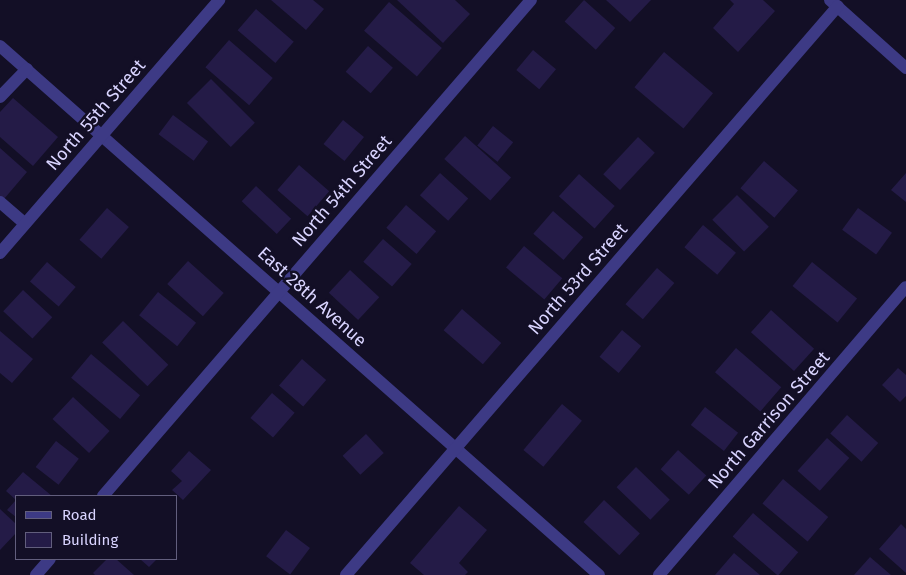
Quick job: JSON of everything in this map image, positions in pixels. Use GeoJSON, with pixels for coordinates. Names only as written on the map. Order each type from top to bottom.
{"type":"FeatureCollection","features":[{"type":"Feature","properties":{"kind":"street","name":"North 55th Street"},"geometry":{"type":"LineString","coordinates":[[0,253],[219,0]]}},
{"type":"Feature","properties":{"kind":"street","name":"North 54th Street"},"geometry":{"type":"LineString","coordinates":[[104,495],[531,0]]}},
{"type":"Feature","properties":{"kind":"street"},"geometry":{"type":"LineString","coordinates":[[834,3],[906,68]]}},
{"type":"Feature","properties":{"kind":"street","name":"North 53rd Street"},"geometry":{"type":"LineString","coordinates":[[346,575],[834,3]]}},
{"type":"Feature","properties":{"kind":"street","name":"East 28th Avenue"},"geometry":{"type":"LineString","coordinates":[[0,46],[102,134],[599,575]]}},
{"type":"Feature","properties":{"kind":"street"},"geometry":{"type":"LineString","coordinates":[[0,97],[27,69]]}},
{"type":"Feature","properties":{"kind":"street"},"geometry":{"type":"LineString","coordinates":[[0,202],[25,224]]}},
{"type":"Feature","properties":{"kind":"street","name":"North Garrison Street"},"geometry":{"type":"LineString","coordinates":[[659,575],[906,287]]}},
{"type":"Feature","properties":{"kind":"street"},"geometry":{"type":"LineString","coordinates":[[36,575],[49,560]]}},
{"type":"Feature","properties":{"kind":"building"},"geometry":{"type":"Polygon","coordinates":[[[271,0],[313,0],[324,9],[306,30],[271,0]]]}},
{"type":"Feature","properties":{"kind":"building"},"geometry":{"type":"Polygon","coordinates":[[[397,0],[455,0],[470,14],[443,43],[397,0]]]}},
{"type":"Feature","properties":{"kind":"building"},"geometry":{"type":"Polygon","coordinates":[[[584,0],[615,28],[596,50],[565,22],[584,0]]]}},
{"type":"Feature","properties":{"kind":"building"},"geometry":{"type":"Polygon","coordinates":[[[606,0],[651,0],[630,22],[606,0]]]}},
{"type":"Feature","properties":{"kind":"building"},"geometry":{"type":"Polygon","coordinates":[[[730,0],[763,0],[775,11],[738,52],[713,28],[734,4],[730,0]]]}},
{"type":"Feature","properties":{"kind":"building"},"geometry":{"type":"Polygon","coordinates":[[[389,2],[442,48],[417,77],[364,31],[389,2]]]}},
{"type":"Feature","properties":{"kind":"building"},"geometry":{"type":"Polygon","coordinates":[[[256,9],[294,42],[275,63],[238,30],[256,9]]]}},
{"type":"Feature","properties":{"kind":"building"},"geometry":{"type":"Polygon","coordinates":[[[229,40],[273,78],[249,105],[205,67],[229,40]]]}},
{"type":"Feature","properties":{"kind":"building"},"geometry":{"type":"Polygon","coordinates":[[[368,46],[393,68],[371,93],[346,72],[368,46]]]}},
{"type":"Feature","properties":{"kind":"building"},"geometry":{"type":"Polygon","coordinates":[[[533,50],[556,69],[539,89],[516,70],[533,50]]]}},
{"type":"Feature","properties":{"kind":"building"},"geometry":{"type":"Polygon","coordinates":[[[664,52],[713,93],[683,128],[634,87],[664,52]]]}},
{"type":"Feature","properties":{"kind":"building"},"geometry":{"type":"Polygon","coordinates":[[[211,79],[255,123],[231,147],[187,103],[211,79]]]}},
{"type":"Feature","properties":{"kind":"building"},"geometry":{"type":"Polygon","coordinates":[[[13,98],[58,137],[33,166],[0,137],[0,112],[13,98]]]}},
{"type":"Feature","properties":{"kind":"building"},"geometry":{"type":"Polygon","coordinates":[[[173,115],[208,141],[194,161],[159,134],[173,115]]]}},
{"type":"Feature","properties":{"kind":"building"},"geometry":{"type":"Polygon","coordinates":[[[343,120],[364,137],[344,161],[323,144],[343,120]]]}},
{"type":"Feature","properties":{"kind":"building"},"geometry":{"type":"Polygon","coordinates":[[[493,126],[513,142],[497,162],[477,145],[493,126]]]}},
{"type":"Feature","properties":{"kind":"building"},"geometry":{"type":"Polygon","coordinates":[[[465,136],[511,177],[490,201],[444,159],[465,136]]]}},
{"type":"Feature","properties":{"kind":"building"},"geometry":{"type":"Polygon","coordinates":[[[638,137],[655,153],[620,190],[603,174],[638,137]]]}},
{"type":"Feature","properties":{"kind":"building"},"geometry":{"type":"Polygon","coordinates":[[[0,148],[27,172],[4,199],[0,196],[0,148]]]}},
{"type":"Feature","properties":{"kind":"building"},"geometry":{"type":"Polygon","coordinates":[[[764,161],[798,191],[774,218],[740,188],[764,161]]]}},
{"type":"Feature","properties":{"kind":"building"},"geometry":{"type":"Polygon","coordinates":[[[299,165],[329,191],[308,216],[277,190],[299,165]]]}},
{"type":"Feature","properties":{"kind":"building"},"geometry":{"type":"Polygon","coordinates":[[[440,173],[468,198],[448,221],[420,195],[440,173]]]}},
{"type":"Feature","properties":{"kind":"building"},"geometry":{"type":"Polygon","coordinates":[[[906,173],[906,202],[891,190],[906,173]]]}},
{"type":"Feature","properties":{"kind":"building"},"geometry":{"type":"Polygon","coordinates":[[[579,174],[615,206],[595,228],[559,196],[579,174]]]}},
{"type":"Feature","properties":{"kind":"building"},"geometry":{"type":"Polygon","coordinates":[[[256,186],[291,219],[277,234],[242,201],[256,186]]]}},
{"type":"Feature","properties":{"kind":"building"},"geometry":{"type":"Polygon","coordinates":[[[737,195],[769,227],[744,252],[712,220],[737,195]]]}},
{"type":"Feature","properties":{"kind":"building"},"geometry":{"type":"Polygon","coordinates":[[[406,205],[436,231],[417,254],[386,228],[406,205]]]}},
{"type":"Feature","properties":{"kind":"building"},"geometry":{"type":"Polygon","coordinates":[[[107,208],[129,227],[101,259],[79,240],[107,208]]]}},
{"type":"Feature","properties":{"kind":"building"},"geometry":{"type":"Polygon","coordinates":[[[858,208],[892,233],[876,255],[842,230],[858,208]]]}},
{"type":"Feature","properties":{"kind":"building"},"geometry":{"type":"Polygon","coordinates":[[[553,211],[583,237],[564,260],[533,234],[553,211]]]}},
{"type":"Feature","properties":{"kind":"building"},"geometry":{"type":"Polygon","coordinates":[[[703,225],[736,253],[717,275],[684,247],[703,225]]]}},
{"type":"Feature","properties":{"kind":"building"},"geometry":{"type":"Polygon","coordinates":[[[383,239],[412,264],[392,287],[363,262],[383,239]]]}},
{"type":"Feature","properties":{"kind":"building"},"geometry":{"type":"Polygon","coordinates":[[[524,246],[562,278],[544,300],[506,267],[524,246]]]}},
{"type":"Feature","properties":{"kind":"building"},"geometry":{"type":"Polygon","coordinates":[[[188,261],[224,293],[203,316],[167,284],[188,261]]]}},
{"type":"Feature","properties":{"kind":"building"},"geometry":{"type":"Polygon","coordinates":[[[47,262],[76,287],[59,307],[30,282],[47,262]]]}},
{"type":"Feature","properties":{"kind":"building"},"geometry":{"type":"Polygon","coordinates":[[[812,262],[857,299],[838,323],[792,286],[812,262]]]}},
{"type":"Feature","properties":{"kind":"building"},"geometry":{"type":"Polygon","coordinates":[[[657,268],[674,283],[643,319],[626,304],[657,268]]]}},
{"type":"Feature","properties":{"kind":"building"},"geometry":{"type":"Polygon","coordinates":[[[350,270],[379,297],[358,320],[329,293],[350,270]]]}},
{"type":"Feature","properties":{"kind":"building"},"geometry":{"type":"Polygon","coordinates":[[[23,290],[52,317],[32,338],[3,311],[23,290]]]}},
{"type":"Feature","properties":{"kind":"building"},"geometry":{"type":"Polygon","coordinates":[[[158,292],[196,323],[177,346],[139,315],[158,292]]]}},
{"type":"Feature","properties":{"kind":"building"},"geometry":{"type":"Polygon","coordinates":[[[462,309],[501,343],[483,364],[444,330],[462,309]]]}},
{"type":"Feature","properties":{"kind":"building"},"geometry":{"type":"Polygon","coordinates":[[[771,310],[814,349],[794,371],[751,332],[771,310]]]}},
{"type":"Feature","properties":{"kind":"building"},"geometry":{"type":"Polygon","coordinates":[[[123,321],[168,365],[147,386],[102,343],[123,321]]]}},
{"type":"Feature","properties":{"kind":"building"},"geometry":{"type":"Polygon","coordinates":[[[622,330],[641,346],[619,373],[600,357],[622,330]]]}},
{"type":"Feature","properties":{"kind":"building"},"geometry":{"type":"Polygon","coordinates":[[[0,331],[33,359],[12,383],[0,373],[0,331]]]}},
{"type":"Feature","properties":{"kind":"building"},"geometry":{"type":"Polygon","coordinates":[[[736,348],[781,387],[760,412],[715,372],[736,348]]]}},
{"type":"Feature","properties":{"kind":"building"},"geometry":{"type":"Polygon","coordinates":[[[91,354],[140,395],[120,419],[71,378],[91,354]]]}},
{"type":"Feature","properties":{"kind":"building"},"geometry":{"type":"Polygon","coordinates":[[[302,359],[326,380],[303,406],[279,385],[302,359]]]}},
{"type":"Feature","properties":{"kind":"building"},"geometry":{"type":"Polygon","coordinates":[[[898,368],[906,375],[906,396],[900,402],[882,385],[898,368]]]}},
{"type":"Feature","properties":{"kind":"building"},"geometry":{"type":"Polygon","coordinates":[[[272,393],[295,413],[273,438],[250,418],[272,393]]]}},
{"type":"Feature","properties":{"kind":"building"},"geometry":{"type":"Polygon","coordinates":[[[73,397],[110,431],[89,453],[53,419],[73,397]]]}},
{"type":"Feature","properties":{"kind":"building"},"geometry":{"type":"Polygon","coordinates":[[[562,404],[582,421],[543,467],[523,450],[562,404]]]}},
{"type":"Feature","properties":{"kind":"building"},"geometry":{"type":"Polygon","coordinates":[[[705,407],[738,433],[724,451],[691,425],[705,407]]]}},
{"type":"Feature","properties":{"kind":"building"},"geometry":{"type":"Polygon","coordinates":[[[847,415],[878,443],[861,462],[830,434],[847,415]]]}},
{"type":"Feature","properties":{"kind":"building"},"geometry":{"type":"Polygon","coordinates":[[[366,434],[384,453],[360,475],[343,456],[366,434]]]}},
{"type":"Feature","properties":{"kind":"building"},"geometry":{"type":"Polygon","coordinates":[[[827,438],[849,458],[820,491],[798,471],[827,438]]]}},
{"type":"Feature","properties":{"kind":"building"},"geometry":{"type":"Polygon","coordinates":[[[56,441],[79,459],[59,485],[36,467],[56,441]]]}},
{"type":"Feature","properties":{"kind":"building"},"geometry":{"type":"Polygon","coordinates":[[[678,450],[706,475],[689,495],[661,469],[678,450]]]}},
{"type":"Feature","properties":{"kind":"building"},"geometry":{"type":"Polygon","coordinates":[[[189,451],[211,470],[183,500],[172,490],[182,481],[171,471],[189,451]]]}},
{"type":"Feature","properties":{"kind":"building"},"geometry":{"type":"Polygon","coordinates":[[[636,467],[670,500],[650,520],[617,487],[636,467]]]}},
{"type":"Feature","properties":{"kind":"building"},"geometry":{"type":"Polygon","coordinates":[[[23,472],[51,495],[15,495],[15,499],[6,491],[23,472]]]}},
{"type":"Feature","properties":{"kind":"building"},"geometry":{"type":"Polygon","coordinates":[[[783,479],[828,517],[808,541],[762,504],[783,479]]]}},
{"type":"Feature","properties":{"kind":"building"},"geometry":{"type":"Polygon","coordinates":[[[604,500],[640,533],[619,555],[584,522],[604,500]]]}},
{"type":"Feature","properties":{"kind":"building"},"geometry":{"type":"Polygon","coordinates":[[[15,501],[15,516],[7,510],[15,501]]]}},
{"type":"Feature","properties":{"kind":"building"},"geometry":{"type":"Polygon","coordinates":[[[459,506],[487,530],[459,563],[468,572],[465,575],[424,575],[410,563],[459,506]]]}},
{"type":"Feature","properties":{"kind":"building"},"geometry":{"type":"Polygon","coordinates":[[[0,509],[15,523],[15,534],[0,550],[0,509]]]}},
{"type":"Feature","properties":{"kind":"building"},"geometry":{"type":"Polygon","coordinates":[[[753,513],[798,552],[777,575],[733,536],[753,513]]]}},
{"type":"Feature","properties":{"kind":"building"},"geometry":{"type":"Polygon","coordinates":[[[901,524],[906,529],[906,573],[879,549],[901,524]]]}},
{"type":"Feature","properties":{"kind":"building"},"geometry":{"type":"Polygon","coordinates":[[[286,530],[310,548],[290,574],[266,556],[286,530]]]}},
{"type":"Feature","properties":{"kind":"building"},"geometry":{"type":"Polygon","coordinates":[[[734,553],[760,575],[715,575],[734,553]]]}},
{"type":"Feature","properties":{"kind":"building"},"geometry":{"type":"Polygon","coordinates":[[[870,557],[891,575],[854,575],[870,557]]]}},
{"type":"Feature","properties":{"kind":"building"},"geometry":{"type":"Polygon","coordinates":[[[106,560],[117,560],[134,575],[95,575],[93,573],[106,560]]]}},
{"type":"Feature","properties":{"kind":"building"},"geometry":{"type":"Polygon","coordinates":[[[141,560],[156,560],[149,567],[141,560]]]}}]}
